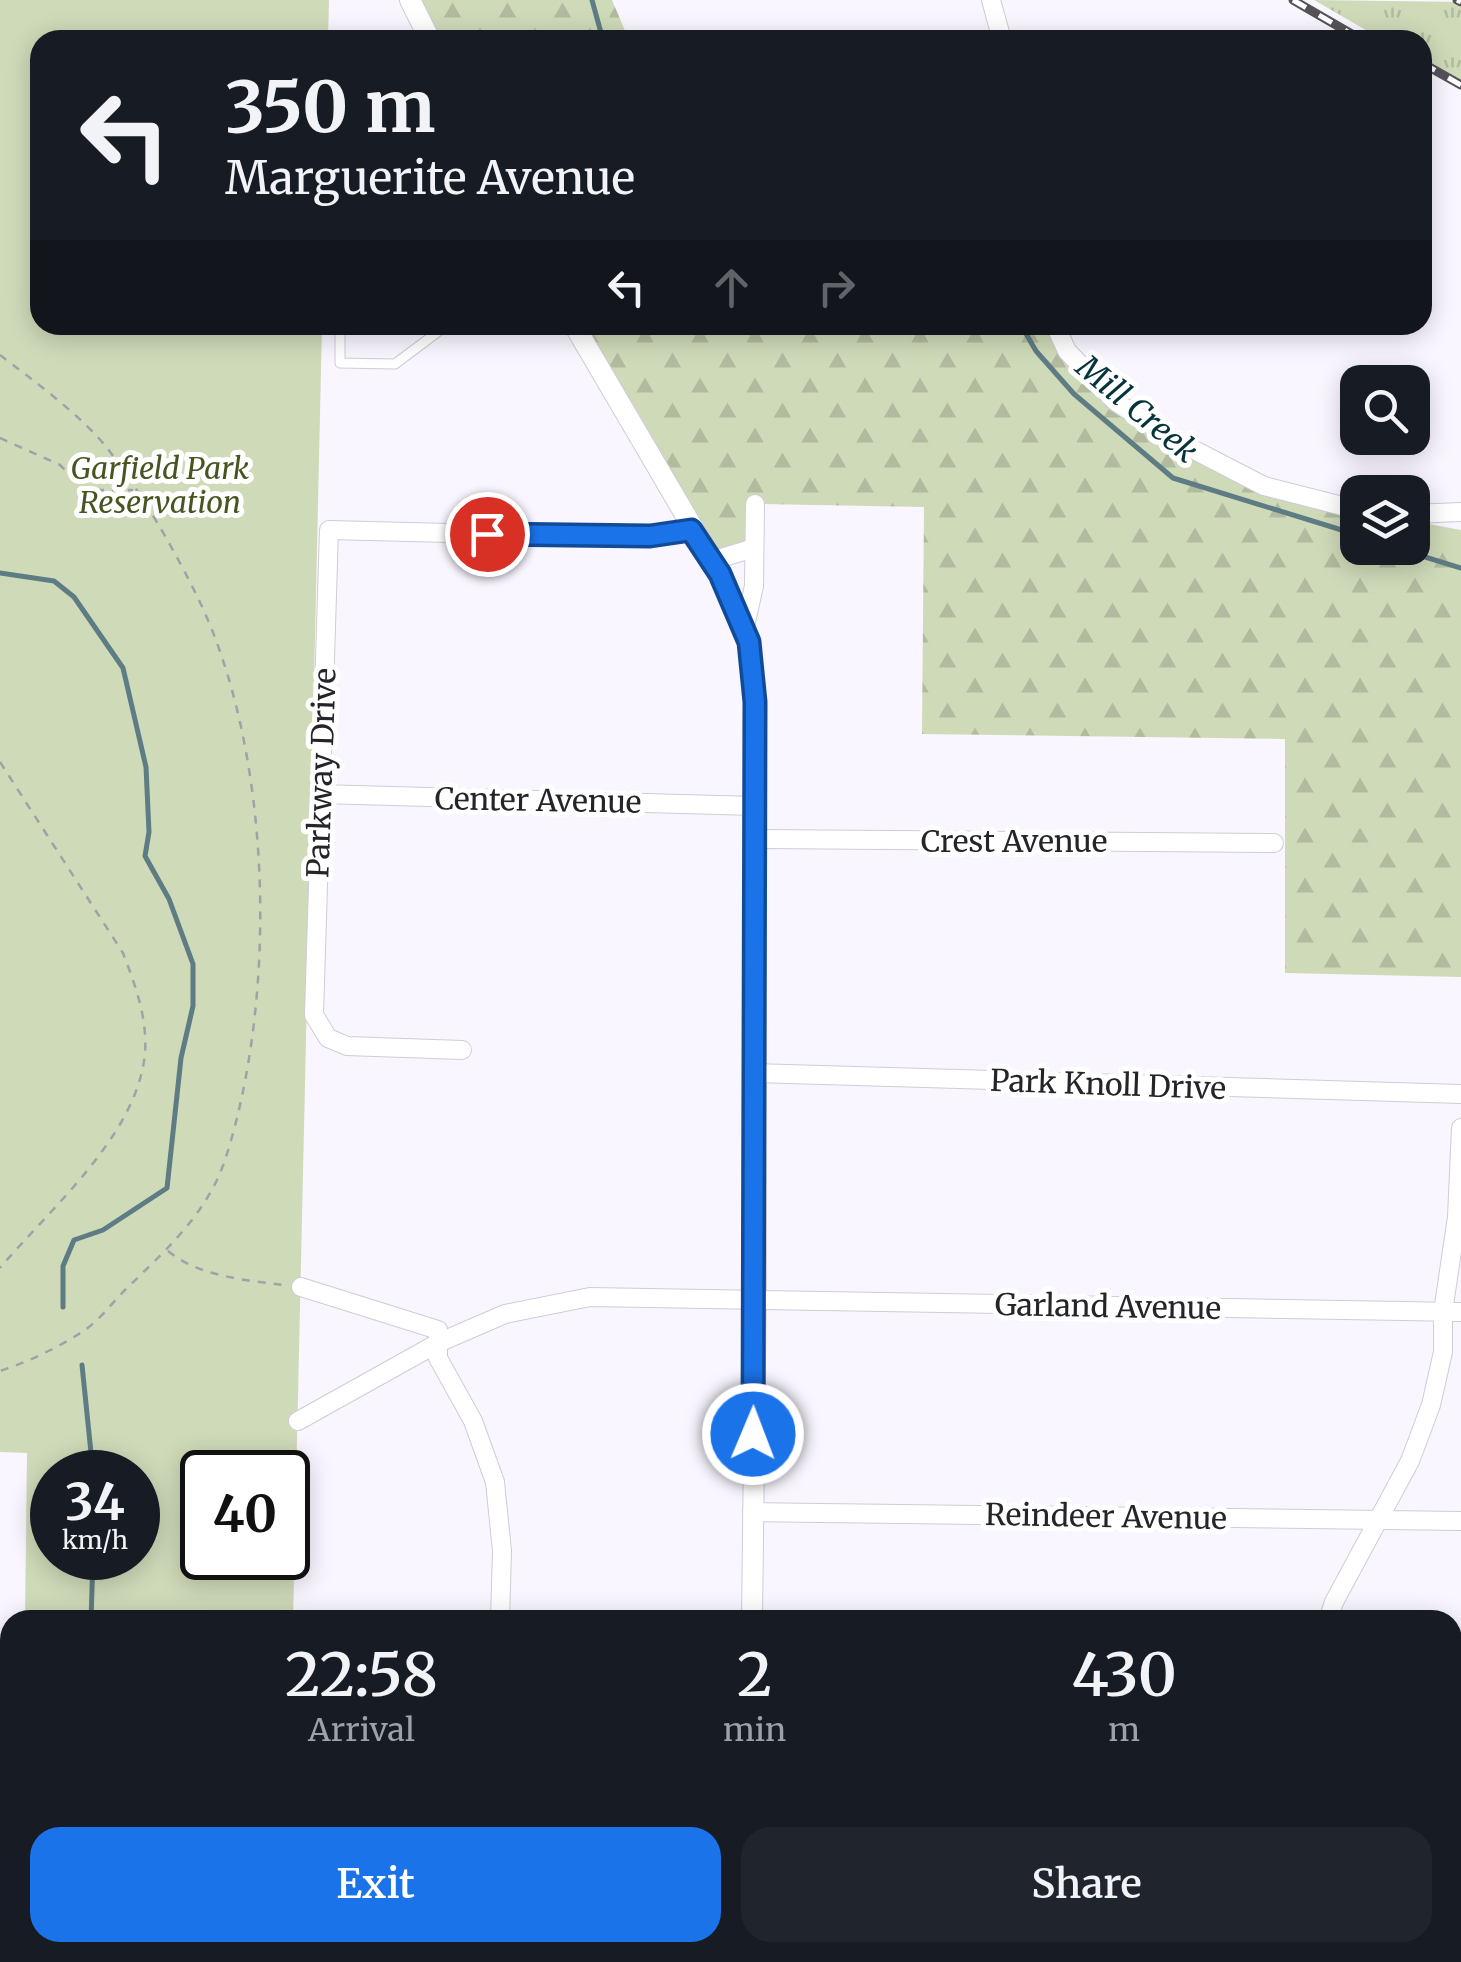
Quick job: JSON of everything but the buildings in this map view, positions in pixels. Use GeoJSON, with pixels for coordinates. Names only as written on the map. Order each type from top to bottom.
{"type":"FeatureCollection","features":[{"type":"Feature","properties":{"kind":"street"},"geometry":{"type":"LineString","coordinates":[[410,0],[425,30]]}},
{"type":"Feature","properties":{"kind":"street"},"geometry":{"type":"LineString","coordinates":[[991,0],[999,30]]}},
{"type":"Feature","properties":{"kind":"street"},"geometry":{"type":"LineString","coordinates":[[580,335],[711,561],[749,642],[755,702],[752,1610]]}},
{"type":"Feature","properties":{"kind":"street"},"geometry":{"type":"LineString","coordinates":[[1059,335],[1066,351],[1116,402],[1173,439],[1264,486],[1340,505]]}},
{"type":"Feature","properties":{"kind":"street"},"geometry":{"type":"LineString","coordinates":[[744,630],[754,586],[755,504]]}},
{"type":"Feature","properties":{"kind":"street"},"geometry":{"type":"LineString","coordinates":[[1430,513],[1461,512]]}},
{"type":"Feature","properties":{"kind":"street","name":"Parkway Drive"},"geometry":{"type":"LineString","coordinates":[[462,1050],[347,1046],[328,1038],[314,1015],[329,530],[606,537],[691,530]]}},
{"type":"Feature","properties":{"kind":"street"},"geometry":{"type":"LineString","coordinates":[[711,561],[754,548]]}},
{"type":"Feature","properties":{"kind":"street","name":"Center Avenue"},"geometry":{"type":"LineString","coordinates":[[320,794],[755,806]]}},
{"type":"Feature","properties":{"kind":"street","name":"Crest Avenue"},"geometry":{"type":"LineString","coordinates":[[754,839],[1274,842]]}},
{"type":"Feature","properties":{"kind":"street","name":"Park Knoll Drive"},"geometry":{"type":"LineString","coordinates":[[756,1073],[1461,1094]]}},
{"type":"Feature","properties":{"kind":"street"},"geometry":{"type":"LineString","coordinates":[[1331,1610],[1410,1461],[1430,1405],[1452,1312],[1461,1128]]}},
{"type":"Feature","properties":{"kind":"street"},"geometry":{"type":"LineString","coordinates":[[301,1287],[378,1308],[438,1330],[438,1358],[473,1421],[495,1482],[502,1551],[500,1610]]}},
{"type":"Feature","properties":{"kind":"street","name":"Garland Avenue"},"geometry":{"type":"LineString","coordinates":[[298,1421],[438,1343],[505,1314],[590,1297],[1452,1312]]}},
{"type":"Feature","properties":{"kind":"street","name":"Reindeer Avenue"},"geometry":{"type":"LineString","coordinates":[[752,1512],[1461,1521]]}},
{"type":"Feature","properties":{"kind":"lane"},"geometry":{"type":"LineString","coordinates":[[340,335],[340,364],[394,364],[433,335]]}},
{"type":"Feature","properties":{"kind":"path"},"geometry":{"type":"LineString","coordinates":[[0,354],[106,447],[172,548],[200,601],[229,684],[250,773],[259,866],[252,1052],[224,1163],[193,1222],[84,1331],[23,1364],[0,1370]]}},
{"type":"Feature","properties":{"kind":"path"},"geometry":{"type":"LineString","coordinates":[[0,438],[60,465],[85,490],[134,490]]}},
{"type":"Feature","properties":{"kind":"path"},"geometry":{"type":"LineString","coordinates":[[0,762],[123,953],[136,986],[146,1035],[143,1072],[125,1120],[51,1214],[0,1268]]}},
{"type":"Feature","properties":{"kind":"path"},"geometry":{"type":"LineString","coordinates":[[166,1250],[180,1261],[234,1278],[301,1287]]}},
{"type":"Feature","properties":{"kind":"green space","name":"Garfield Park Reservation"},"geometry":{"type":"Polygon","coordinates":[[[0,0],[329,0],[328,30],[30,30],[30,335],[322,335],[297,1450],[180,1450],[180,1580],[294,1580],[293,1610],[25,1610],[27,1453],[0,1452],[0,0]]]}},
{"type":"Feature","properties":{"kind":"green space"},"geometry":{"type":"Polygon","coordinates":[[[410,0],[612,0],[625,30],[425,30],[410,0]]]}},
{"type":"Feature","properties":{"kind":"green space"},"geometry":{"type":"Polygon","coordinates":[[[1314,0],[1461,2],[1461,85],[1432,68],[1432,30],[1366,30],[1314,0]]]}},
{"type":"Feature","properties":{"kind":"green space"},"geometry":{"type":"Polygon","coordinates":[[[580,335],[1063,335],[1116,402],[1264,486],[1340,506],[1340,565],[1430,565],[1430,524],[1461,530],[1461,977],[1285,973],[1285,739],[922,734],[924,507],[756,504],[754,548],[711,561],[580,335]]]}},
{"type":"Feature","properties":{"kind":"waterway","name":"Mill Creek"},"geometry":{"type":"LineString","coordinates":[[592,0],[600,30]]}},
{"type":"Feature","properties":{"kind":"waterway","name":"Mill Creek"},"geometry":{"type":"LineString","coordinates":[[1027,335],[1074,394],[1173,478],[1340,529]]}},
{"type":"Feature","properties":{"kind":"waterway","name":"Mill Creek"},"geometry":{"type":"LineString","coordinates":[[1430,558],[1461,568]]}},
{"type":"Feature","properties":{"kind":"waterway"},"geometry":{"type":"LineString","coordinates":[[0,573],[54,581],[74,597],[123,668],[146,767],[149,832],[145,856],[169,899],[193,964],[193,1006],[181,1058],[167,1188],[103,1230],[74,1240],[63,1266],[63,1307]]}},
{"type":"Feature","properties":{"kind":"waterway"},"geometry":{"type":"LineString","coordinates":[[82,1365],[91,1450]]}},
{"type":"Feature","properties":{"kind":"waterway"},"geometry":{"type":"LineString","coordinates":[[91,1610],[92,1580]]}},
{"type":"Feature","properties":{"kind":"railway"},"geometry":{"type":"LineString","coordinates":[[1293,0],[1345,30]]}},
{"type":"Feature","properties":{"kind":"railway"},"geometry":{"type":"LineString","coordinates":[[1457,0],[1461,2]]}},
{"type":"Feature","properties":{"kind":"railway"},"geometry":{"type":"LineString","coordinates":[[1432,69],[1461,85]]}},
{"type":"Feature","properties":{"kind":"route"},"geometry":{"type":"LineString","coordinates":[[487,534],[606,537],[691,530],[720,574],[749,642],[755,702],[753,1434]]}}]}
